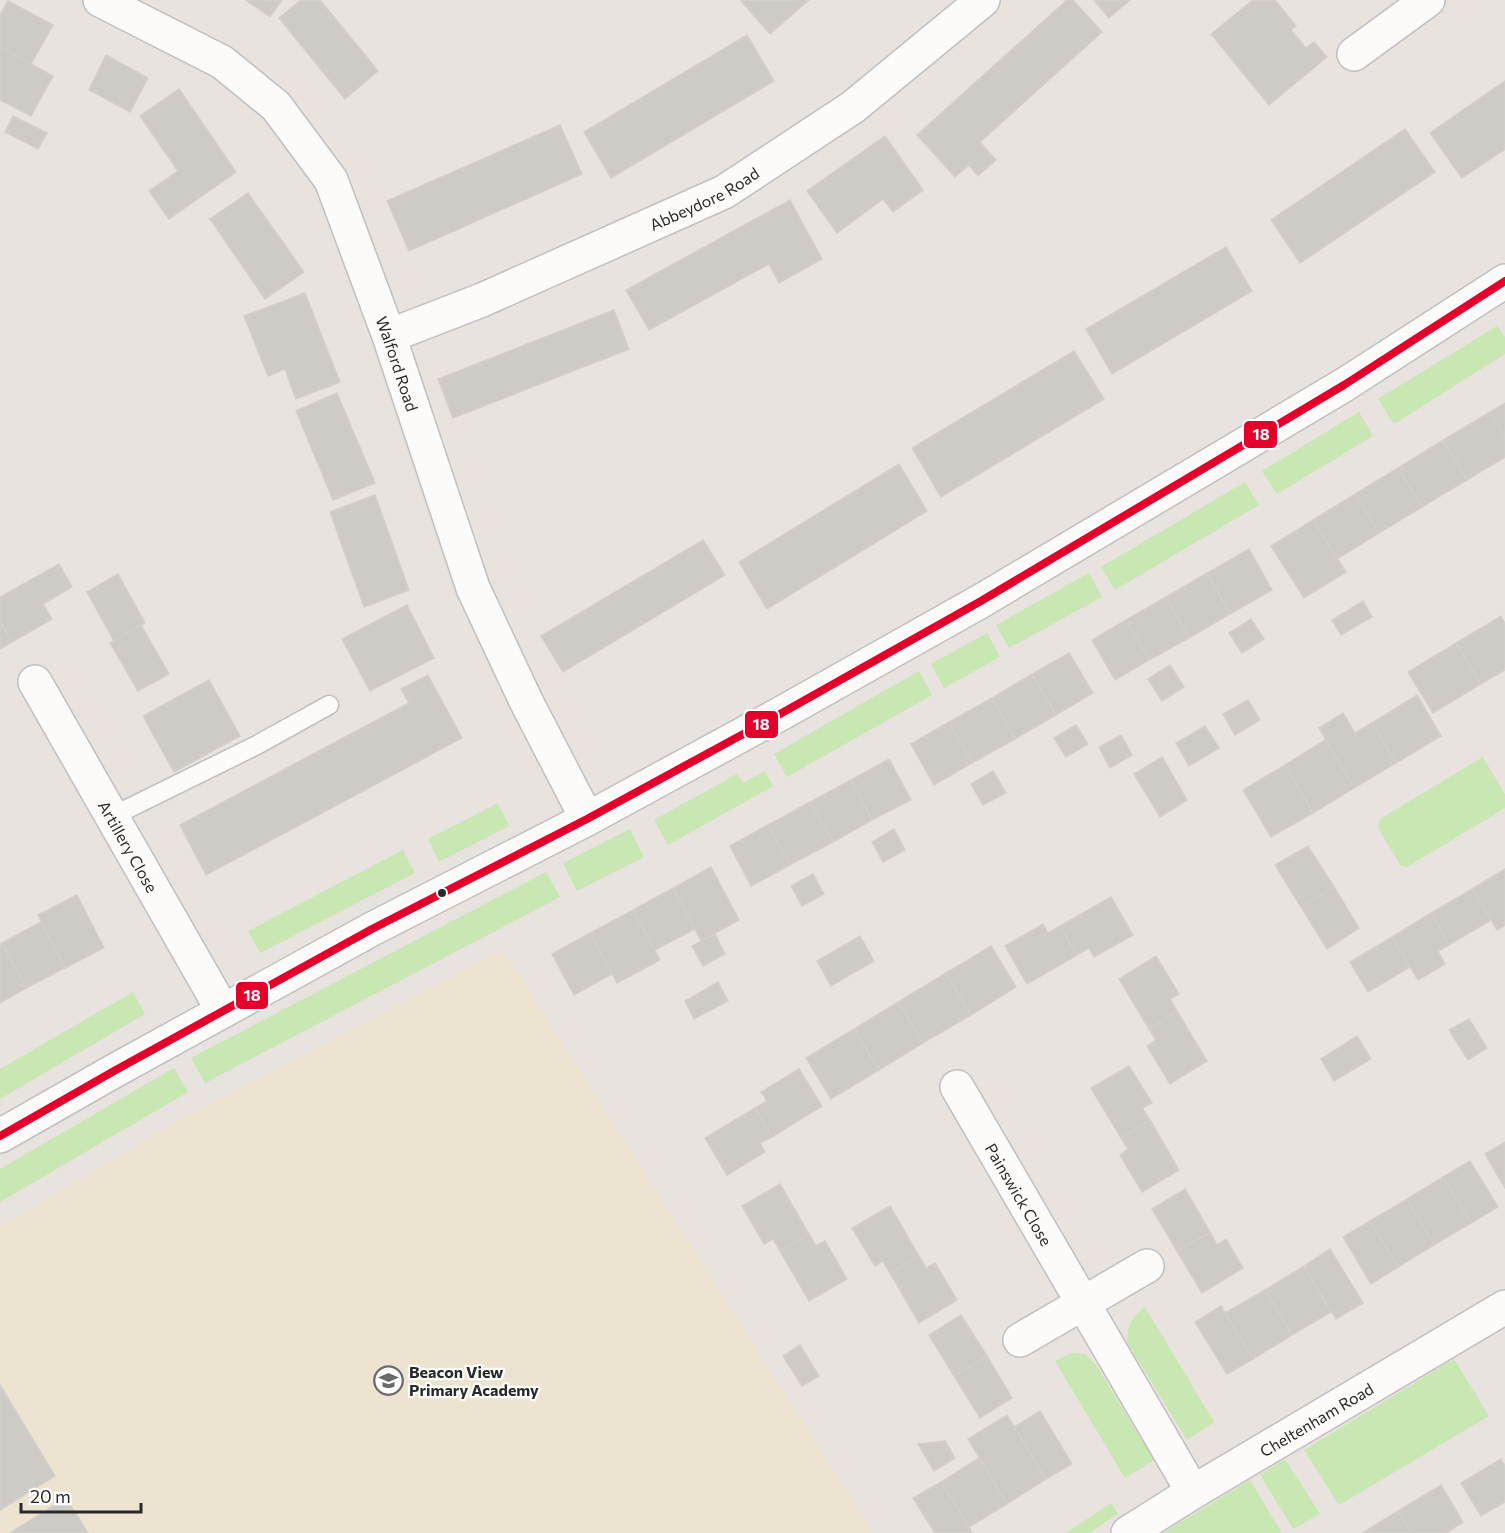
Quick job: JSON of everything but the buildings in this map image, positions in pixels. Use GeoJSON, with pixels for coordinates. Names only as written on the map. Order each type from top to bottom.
{"type":"FeatureCollection","features":[{"type":"Feature","properties":{"kind":"street","name":"Walford Road"},"geometry":{"type":"LineString","coordinates":[[100,0],[222,62],[276,106],[331,180],[389,336],[473,588],[526,701],[586,819]]}},
{"type":"Feature","properties":{"kind":"street","name":"Abbeydore Road"},"geometry":{"type":"LineString","coordinates":[[389,336],[482,300],[724,192],[854,107],[983,0]]}},
{"type":"Feature","properties":{"kind":"street"},"geometry":{"type":"LineString","coordinates":[[1354,54],[1428,0]]}},
{"type":"Feature","properties":{"kind":"street"},"geometry":{"type":"LineString","coordinates":[[0,1136],[372,929],[586,819],[780,714],[981,601],[1344,385],[1505,281]]}},
{"type":"Feature","properties":{"kind":"street","name":"Artillery Close"},"geometry":{"type":"LineString","coordinates":[[35,682],[224,1011]]}},
{"type":"Feature","properties":{"kind":"street","name":"Painswick Close"},"geometry":{"type":"LineString","coordinates":[[957,1087],[1193,1492]]}},
{"type":"Feature","properties":{"kind":"street"},"geometry":{"type":"LineString","coordinates":[[1020,1340],[1148,1266]]}},
{"type":"Feature","properties":{"kind":"street","name":"Cheltenham Road"},"geometry":{"type":"LineString","coordinates":[[1128,1533],[1505,1307]]}},
{"type":"Feature","properties":{"kind":"lane"},"geometry":{"type":"LineString","coordinates":[[111,817],[257,745],[329,705]]}},
{"type":"Feature","properties":{"kind":"shaded area","name":"Beacon View Primary Academy"},"geometry":{"type":"Polygon","coordinates":[[[503,950],[873,1533],[0,1533],[0,1227],[177,1122],[503,950]]]}},
{"type":"Feature","properties":{"kind":"green space"},"geometry":{"type":"Polygon","coordinates":[[[1497,326],[1505,337],[1505,354],[1394,424],[1378,399],[1497,326]]]}},
{"type":"Feature","properties":{"kind":"green space"},"geometry":{"type":"Polygon","coordinates":[[[1359,412],[1373,436],[1277,494],[1262,471],[1359,412]]]}},
{"type":"Feature","properties":{"kind":"green space"},"geometry":{"type":"Polygon","coordinates":[[[1245,482],[1259,505],[1115,590],[1101,567],[1245,482]]]}},
{"type":"Feature","properties":{"kind":"green space"},"geometry":{"type":"Polygon","coordinates":[[[1089,573],[1102,597],[1009,648],[996,625],[1089,573]]]}},
{"type":"Feature","properties":{"kind":"green space"},"geometry":{"type":"Polygon","coordinates":[[[987,633],[1000,657],[944,688],[931,664],[987,633]]]}},
{"type":"Feature","properties":{"kind":"green space"},"geometry":{"type":"Polygon","coordinates":[[[919,671],[932,695],[787,777],[774,754],[919,671]]]}},
{"type":"Feature","properties":{"kind":"green space"},"geometry":{"type":"Polygon","coordinates":[[[1483,757],[1505,795],[1505,808],[1407,867],[1400,865],[1378,828],[1380,819],[1483,757]]]}},
{"type":"Feature","properties":{"kind":"green space"},"geometry":{"type":"Polygon","coordinates":[[[765,771],[773,786],[668,845],[654,820],[737,774],[743,783],[765,771]]]}},
{"type":"Feature","properties":{"kind":"green space"},"geometry":{"type":"Polygon","coordinates":[[[498,803],[509,826],[439,862],[428,839],[498,803]]]}},
{"type":"Feature","properties":{"kind":"green space"},"geometry":{"type":"Polygon","coordinates":[[[630,829],[644,857],[577,891],[563,863],[630,829]]]}},
{"type":"Feature","properties":{"kind":"green space"},"geometry":{"type":"Polygon","coordinates":[[[403,850],[415,873],[260,953],[248,931],[403,850]]]}},
{"type":"Feature","properties":{"kind":"green space"},"geometry":{"type":"Polygon","coordinates":[[[546,872],[560,897],[205,1083],[191,1058],[546,872]]]}},
{"type":"Feature","properties":{"kind":"green space"},"geometry":{"type":"Polygon","coordinates":[[[133,992],[145,1014],[0,1099],[0,1069],[133,992]]]}},
{"type":"Feature","properties":{"kind":"green space"},"geometry":{"type":"Polygon","coordinates":[[[174,1068],[188,1092],[0,1202],[0,1169],[174,1068]]]}},
{"type":"Feature","properties":{"kind":"green space"},"geometry":{"type":"Polygon","coordinates":[[[1145,1307],[1214,1422],[1187,1440],[1127,1342],[1131,1321],[1145,1307]]]}},
{"type":"Feature","properties":{"kind":"green space"},"geometry":{"type":"Polygon","coordinates":[[[1072,1353],[1085,1354],[1096,1365],[1154,1460],[1125,1478],[1055,1361],[1072,1353]]]}},
{"type":"Feature","properties":{"kind":"green space"},"geometry":{"type":"Polygon","coordinates":[[[1454,1359],[1489,1416],[1339,1505],[1304,1450],[1454,1359]]]}},
{"type":"Feature","properties":{"kind":"green space"},"geometry":{"type":"Polygon","coordinates":[[[1285,1459],[1320,1514],[1293,1529],[1260,1475],[1285,1459]]]}},
{"type":"Feature","properties":{"kind":"green space"},"geometry":{"type":"Polygon","coordinates":[[[1250,1480],[1282,1533],[1163,1533],[1250,1480]]]}},
{"type":"Feature","properties":{"kind":"green space"},"geometry":{"type":"Polygon","coordinates":[[[1111,1503],[1118,1514],[1089,1533],[1066,1533],[1111,1503]]]}},
{"type":"Feature","properties":{"kind":"transit line","name":"18"},"geometry":{"type":"LineString","coordinates":[[0,1136],[372,929],[587,819],[981,601],[1344,385],[1505,281]]}},
{"type":"Feature","properties":{"kind":"place","name":"Beacon View Primary Academy"},"geometry":{"type":"Point","coordinates":[388,1380]}}]}
